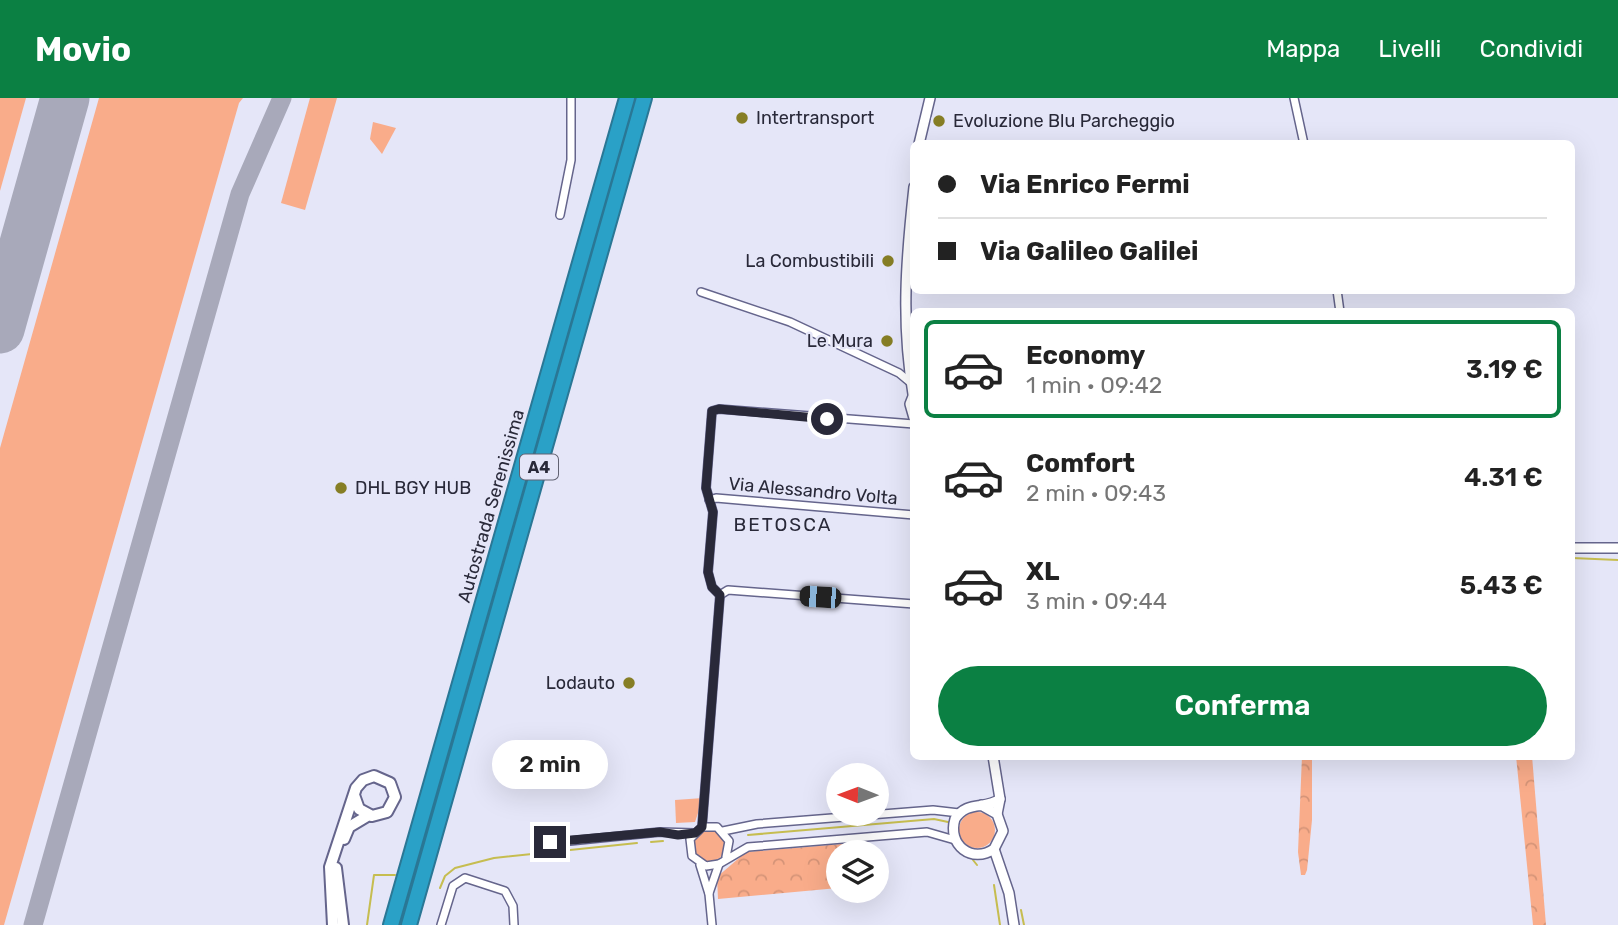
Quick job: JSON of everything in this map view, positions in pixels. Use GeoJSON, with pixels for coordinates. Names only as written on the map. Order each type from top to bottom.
{"type":"FeatureCollection","features":[{"type":"Feature","properties":{"kind":"highway","name":"Autostrada Serenissima"},"geometry":{"type":"LineString","coordinates":[[391,925],[628,98]]}},
{"type":"Feature","properties":{"kind":"highway","name":"Autostrada Serenissima"},"geometry":{"type":"LineString","coordinates":[[409,925],[644,98]]}},
{"type":"Feature","properties":{"kind":"main road"},"geometry":{"type":"LineString","coordinates":[[333,925],[330,867],[354,795],[360,782],[370,776],[384,778],[392,786],[395,797],[389,810],[380,816],[369,815],[357,806],[354,795]]}},
{"type":"Feature","properties":{"kind":"main road"},"geometry":{"type":"LineString","coordinates":[[343,925],[337,883],[338,860],[349,827],[369,815]]}},
{"type":"Feature","properties":{"kind":"street"},"geometry":{"type":"LineString","coordinates":[[559,215],[571,160],[571,98]]}},
{"type":"Feature","properties":{"kind":"street"},"geometry":{"type":"LineString","coordinates":[[920,140],[930,98]]}},
{"type":"Feature","properties":{"kind":"street"},"geometry":{"type":"LineString","coordinates":[[1294,98],[1303,140]]}},
{"type":"Feature","properties":{"kind":"street"},"geometry":{"type":"LineString","coordinates":[[899,373],[909,357],[903,286],[910,255]]}},
{"type":"Feature","properties":{"kind":"street"},"geometry":{"type":"LineString","coordinates":[[701,292],[790,322],[910,378]]}},
{"type":"Feature","properties":{"kind":"street"},"geometry":{"type":"LineString","coordinates":[[689,851],[690,839],[702,827],[706,796],[720,595],[712,587],[708,572],[713,512],[706,488],[712,411],[719,409],[910,424]]}},
{"type":"Feature","properties":{"kind":"street","name":"Via Alessandro Volta"},"geometry":{"type":"LineString","coordinates":[[709,500],[716,498],[910,516]]}},
{"type":"Feature","properties":{"kind":"street"},"geometry":{"type":"LineString","coordinates":[[1575,548],[1618,548]]}},
{"type":"Feature","properties":{"kind":"street"},"geometry":{"type":"LineString","coordinates":[[720,595],[728,590],[910,604]]}},
{"type":"Feature","properties":{"kind":"street"},"geometry":{"type":"LineString","coordinates":[[994,760],[1000,799],[997,814],[1003,831],[994,849],[999,871],[1009,893],[1014,925]]}},
{"type":"Feature","properties":{"kind":"street"},"geometry":{"type":"LineString","coordinates":[[706,796],[708,813],[729,841],[726,857]]}},
{"type":"Feature","properties":{"kind":"street"},"geometry":{"type":"LineString","coordinates":[[999,871],[963,850],[955,839],[953,826],[959,813],[969,806],[1000,799]]}},
{"type":"Feature","properties":{"kind":"street"},"geometry":{"type":"LineString","coordinates":[[981,805],[997,814]]}},
{"type":"Feature","properties":{"kind":"street"},"geometry":{"type":"LineString","coordinates":[[702,827],[720,829],[933,810],[959,813]]}},
{"type":"Feature","properties":{"kind":"street"},"geometry":{"type":"LineString","coordinates":[[550,842],[660,832],[678,835],[695,833]]}},
{"type":"Feature","properties":{"kind":"street"},"geometry":{"type":"LineString","coordinates":[[709,894],[719,864],[726,857],[748,847],[934,832],[955,839]]}},
{"type":"Feature","properties":{"kind":"street"},"geometry":{"type":"LineString","coordinates":[[678,835],[700,864],[709,894],[712,925]]}},
{"type":"Feature","properties":{"kind":"street"},"geometry":{"type":"LineString","coordinates":[[975,855],[994,849]]}},
{"type":"Feature","properties":{"kind":"street"},"geometry":{"type":"LineString","coordinates":[[700,864],[719,864]]}},
{"type":"Feature","properties":{"kind":"street"},"geometry":{"type":"LineString","coordinates":[[441,925],[453,886],[465,878],[505,891],[513,906],[514,925]]}},
{"type":"Feature","properties":{"kind":"green space"},"geometry":{"type":"Polygon","coordinates":[[[0,98],[26,98],[0,191],[0,98]]]}},
{"type":"Feature","properties":{"kind":"green space"},"geometry":{"type":"Polygon","coordinates":[[[99,98],[243,98],[239,103],[4,925],[0,925],[0,448],[99,98]]]}},
{"type":"Feature","properties":{"kind":"green space"},"geometry":{"type":"Polygon","coordinates":[[[310,98],[337,98],[305,210],[281,203],[310,98]]]}},
{"type":"Feature","properties":{"kind":"green space"},"geometry":{"type":"Polygon","coordinates":[[[373,122],[396,128],[382,154],[370,139],[373,122]]]}},
{"type":"Feature","properties":{"kind":"green space"},"geometry":{"type":"Polygon","coordinates":[[[1302,760],[1312,760],[1312,820],[1305,875],[1301,875],[1298,852],[1302,760]]]}},
{"type":"Feature","properties":{"kind":"green space"},"geometry":{"type":"Polygon","coordinates":[[[1516,760],[1532,760],[1546,925],[1533,925],[1516,760]]]}},
{"type":"Feature","properties":{"kind":"green space"},"geometry":{"type":"Polygon","coordinates":[[[703,798],[695,822],[676,823],[675,800],[703,798]]]}},
{"type":"Feature","properties":{"kind":"green space"},"geometry":{"type":"Polygon","coordinates":[[[977,812],[990,817],[995,830],[990,843],[977,848],[964,843],[959,830],[964,817],[977,812]]]}},
{"type":"Feature","properties":{"kind":"green space"},"geometry":{"type":"Polygon","coordinates":[[[709,830],[721,834],[725,846],[721,858],[709,862],[697,858],[693,846],[697,834],[709,830]]]}},
{"type":"Feature","properties":{"kind":"green space"},"geometry":{"type":"Polygon","coordinates":[[[826,845],[826,889],[718,899],[717,877],[746,852],[826,845]]]}},
{"type":"Feature","properties":{"kind":"waterway"},"geometry":{"type":"LineString","coordinates":[[1575,558],[1618,560]]}},
{"type":"Feature","properties":{"kind":"waterway"},"geometry":{"type":"LineString","coordinates":[[748,835],[934,819],[948,822]]}},
{"type":"Feature","properties":{"kind":"waterway"},"geometry":{"type":"LineString","coordinates":[[651,842],[663,841]]}},
{"type":"Feature","properties":{"kind":"waterway"},"geometry":{"type":"LineString","coordinates":[[440,888],[445,876],[455,868],[494,858],[637,843]]}},
{"type":"Feature","properties":{"kind":"waterway"},"geometry":{"type":"LineString","coordinates":[[973,860],[977,865]]}},
{"type":"Feature","properties":{"kind":"waterway"},"geometry":{"type":"LineString","coordinates":[[367,925],[374,875],[395,875]]}},
{"type":"Feature","properties":{"kind":"waterway"},"geometry":{"type":"LineString","coordinates":[[994,885],[1000,925]]}},
{"type":"Feature","properties":{"kind":"waterway"},"geometry":{"type":"LineString","coordinates":[[1021,910],[1024,925]]}},
{"type":"Feature","properties":{"kind":"taxiway"},"geometry":{"type":"LineString","coordinates":[[33,925],[240,194],[282,98]]}},
{"type":"Feature","properties":{"kind":"runway"},"geometry":{"type":"LineString","coordinates":[[0,329],[65,98]]}},
{"type":"Feature","properties":{"kind":"place","name":"Intertransport"},"geometry":{"type":"Point","coordinates":[742,118]}},
{"type":"Feature","properties":{"kind":"place","name":"Evoluzione Blu Parcheggio"},"geometry":{"type":"Point","coordinates":[939,121]}},
{"type":"Feature","properties":{"kind":"place","name":"La Combustibili"},"geometry":{"type":"Point","coordinates":[888,261]}},
{"type":"Feature","properties":{"kind":"place","name":"Le Mura"},"geometry":{"type":"Point","coordinates":[887,341]}},
{"type":"Feature","properties":{"kind":"place","name":"DHL BGY HUB"},"geometry":{"type":"Point","coordinates":[341,488]}},
{"type":"Feature","properties":{"kind":"place","name":"Lodauto"},"geometry":{"type":"Point","coordinates":[629,683]}},
{"type":"Feature","properties":{"kind":"district","name":"BETOSCA"},"geometry":{"type":"Point","coordinates":[783,524]}},
{"type":"Feature","properties":{"kind":"route"},"geometry":{"type":"LineString","coordinates":[[550,842],[660,832],[673,832],[678,835],[695,833],[702,827],[720,595],[712,587],[708,572],[713,512],[706,488],[712,411],[719,409],[827,419]]}}]}
